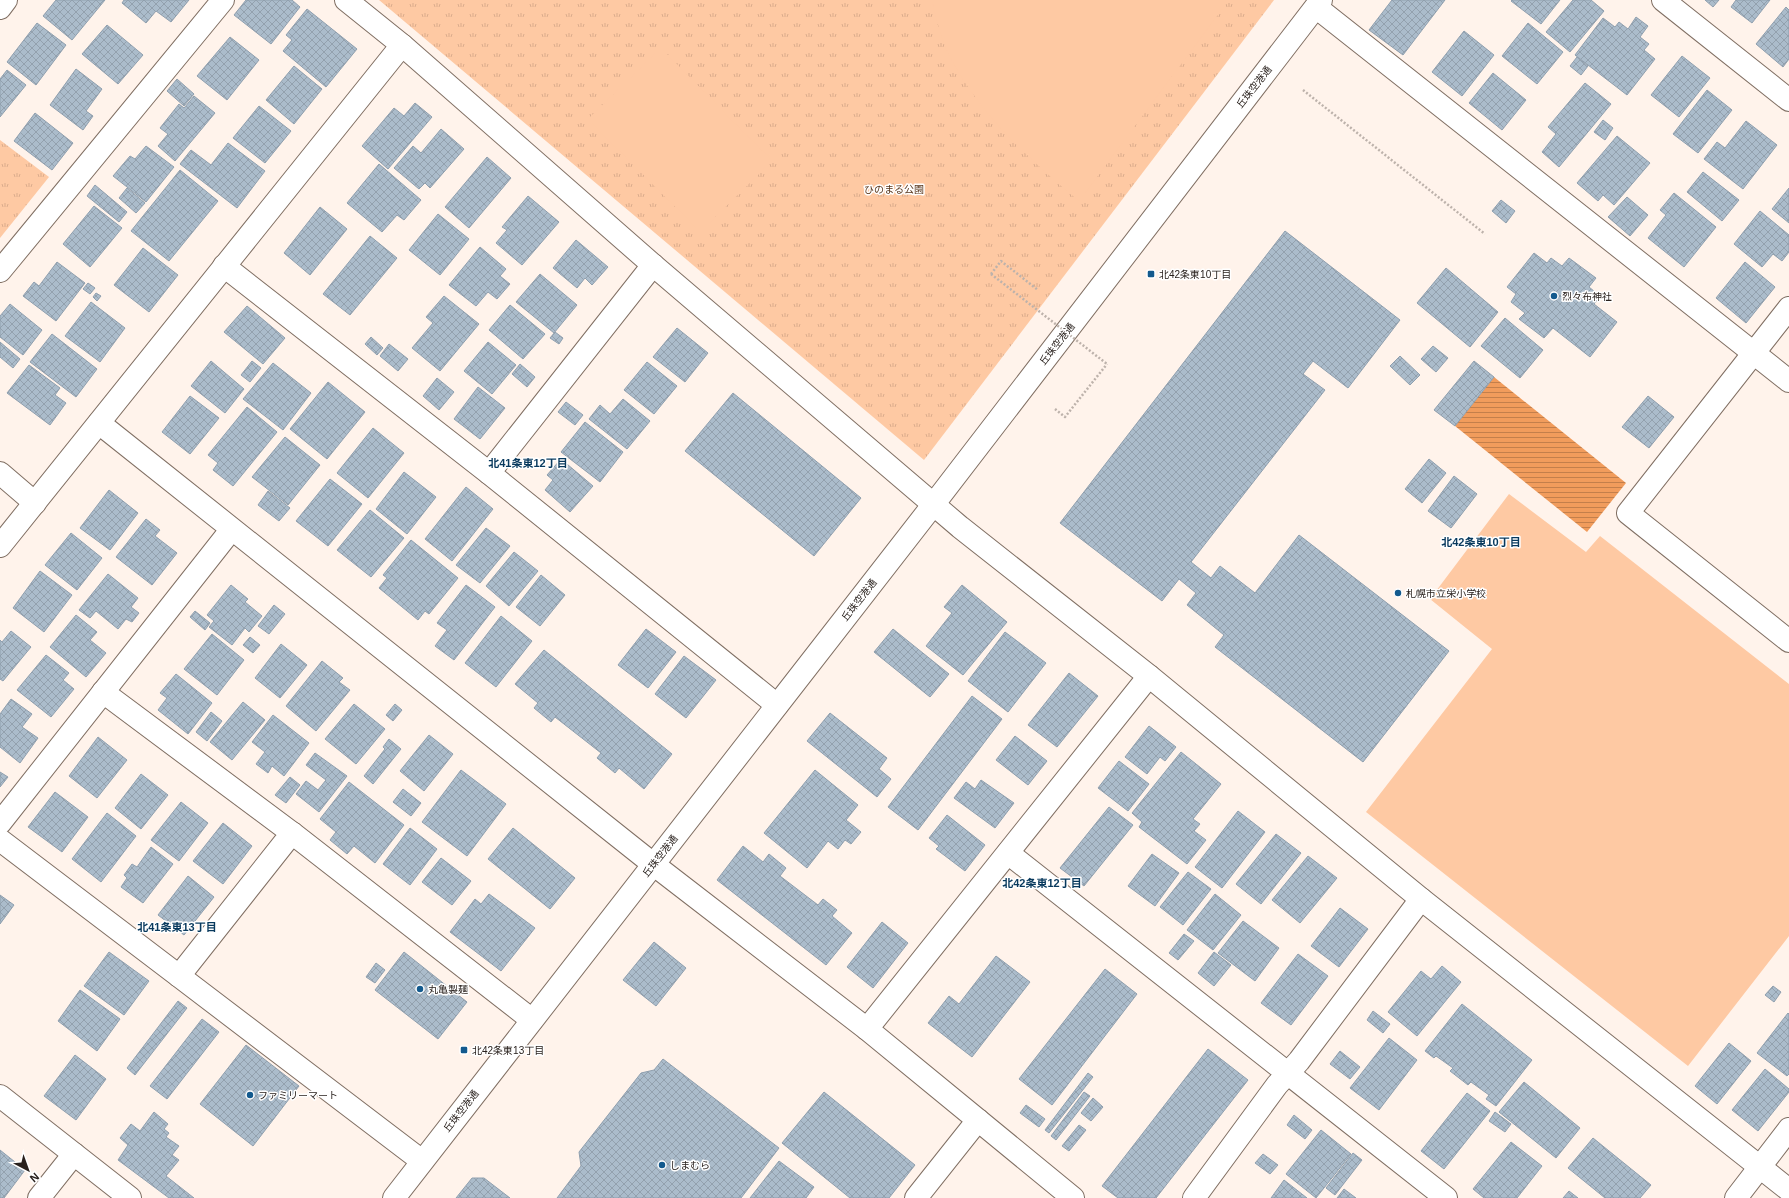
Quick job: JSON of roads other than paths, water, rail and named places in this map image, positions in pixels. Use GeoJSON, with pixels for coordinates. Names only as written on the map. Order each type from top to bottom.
{"type":"FeatureCollection","features":[{"type":"Feature","properties":{"kind":"street"},"geometry":{"type":"LineString","coordinates":[[0,8],[6,0]]}},
{"type":"Feature","properties":{"kind":"street"},"geometry":{"type":"LineString","coordinates":[[0,271],[223,0]]}},
{"type":"Feature","properties":{"kind":"street"},"geometry":{"type":"LineString","coordinates":[[346,0],[402,45],[652,265],[933,505],[1149,676],[1421,899],[1789,1190]]}},
{"type":"Feature","properties":{"kind":"street"},"geometry":{"type":"LineString","coordinates":[[1663,0],[1789,100]]}},
{"type":"Feature","properties":{"kind":"street"},"geometry":{"type":"LineString","coordinates":[[1319,3],[1789,381]]}},
{"type":"Feature","properties":{"kind":"street","name":"丘珠空港通"},"geometry":{"type":"LineString","coordinates":[[394,1198],[933,505],[1319,3]]}},
{"type":"Feature","properties":{"kind":"street"},"geometry":{"type":"LineString","coordinates":[[0,546],[402,45]]}},
{"type":"Feature","properties":{"kind":"street"},"geometry":{"type":"LineString","coordinates":[[489,474],[652,265]]}},
{"type":"Feature","properties":{"kind":"street"},"geometry":{"type":"LineString","coordinates":[[224,266],[489,474],[777,705]]}},
{"type":"Feature","properties":{"kind":"street"},"geometry":{"type":"LineString","coordinates":[[1789,308],[1628,513],[1789,641]]}},
{"type":"Feature","properties":{"kind":"street"},"geometry":{"type":"LineString","coordinates":[[99,423],[231,530],[653,864],[867,1029],[1073,1198]]}},
{"type":"Feature","properties":{"kind":"street"},"geometry":{"type":"LineString","coordinates":[[0,473],[35,503]]}},
{"type":"Feature","properties":{"kind":"street"},"geometry":{"type":"LineString","coordinates":[[0,823],[231,530]]}},
{"type":"Feature","properties":{"kind":"street"},"geometry":{"type":"LineString","coordinates":[[867,1029],[1149,676]]}},
{"type":"Feature","properties":{"kind":"street"},"geometry":{"type":"LineString","coordinates":[[103,692],[292,833],[532,1020]]}},
{"type":"Feature","properties":{"kind":"street"},"geometry":{"type":"LineString","coordinates":[[179,976],[292,833]]}},
{"type":"Feature","properties":{"kind":"street"},"geometry":{"type":"LineString","coordinates":[[0,840],[422,1161]]}},
{"type":"Feature","properties":{"kind":"street"},"geometry":{"type":"LineString","coordinates":[[1008,853],[1446,1198]]}},
{"type":"Feature","properties":{"kind":"street"},"geometry":{"type":"LineString","coordinates":[[1194,1198],[1421,899]]}},
{"type":"Feature","properties":{"kind":"street"},"geometry":{"type":"LineString","coordinates":[[0,1096],[130,1198]]}},
{"type":"Feature","properties":{"kind":"street"},"geometry":{"type":"LineString","coordinates":[[916,1198],[978,1120]]}},
{"type":"Feature","properties":{"kind":"street"},"geometry":{"type":"LineString","coordinates":[[1736,1198],[1789,1129]]}},
{"type":"Feature","properties":{"kind":"street"},"geometry":{"type":"LineString","coordinates":[[39,1198],[74,1154]]}},
{"type":"Feature","properties":{"kind":"place","name":"北42条東10丁目"},"geometry":{"type":"Point","coordinates":[1151,274]}},
{"type":"Feature","properties":{"kind":"place","name":"烈々布神社"},"geometry":{"type":"Point","coordinates":[1554,296]}},
{"type":"Feature","properties":{"kind":"place","name":"札幌市立栄小学校"},"geometry":{"type":"Point","coordinates":[1398,593]}},
{"type":"Feature","properties":{"kind":"place","name":"丸亀製麺"},"geometry":{"type":"Point","coordinates":[420,989]}},
{"type":"Feature","properties":{"kind":"place","name":"北42条東13丁目"},"geometry":{"type":"Point","coordinates":[464,1050]}},
{"type":"Feature","properties":{"kind":"place","name":"ファミリーマート"},"geometry":{"type":"Point","coordinates":[250,1095]}},
{"type":"Feature","properties":{"kind":"place","name":"しまむら"},"geometry":{"type":"Point","coordinates":[662,1165]}},
{"type":"Feature","properties":{"kind":"district","name":"北41条東12丁目"},"geometry":{"type":"Point","coordinates":[528,463]}},
{"type":"Feature","properties":{"kind":"district","name":"北42条東10丁目"},"geometry":{"type":"Point","coordinates":[1481,542]}},
{"type":"Feature","properties":{"kind":"district","name":"北42条東12丁目"},"geometry":{"type":"Point","coordinates":[1042,883]}},
{"type":"Feature","properties":{"kind":"district","name":"北41条東13丁目"},"geometry":{"type":"Point","coordinates":[177,927]}},
{"type":"Feature","properties":{"kind":"park label","name":"ひのまる公園"},"geometry":{"type":"Point","coordinates":[894,189]}}]}
